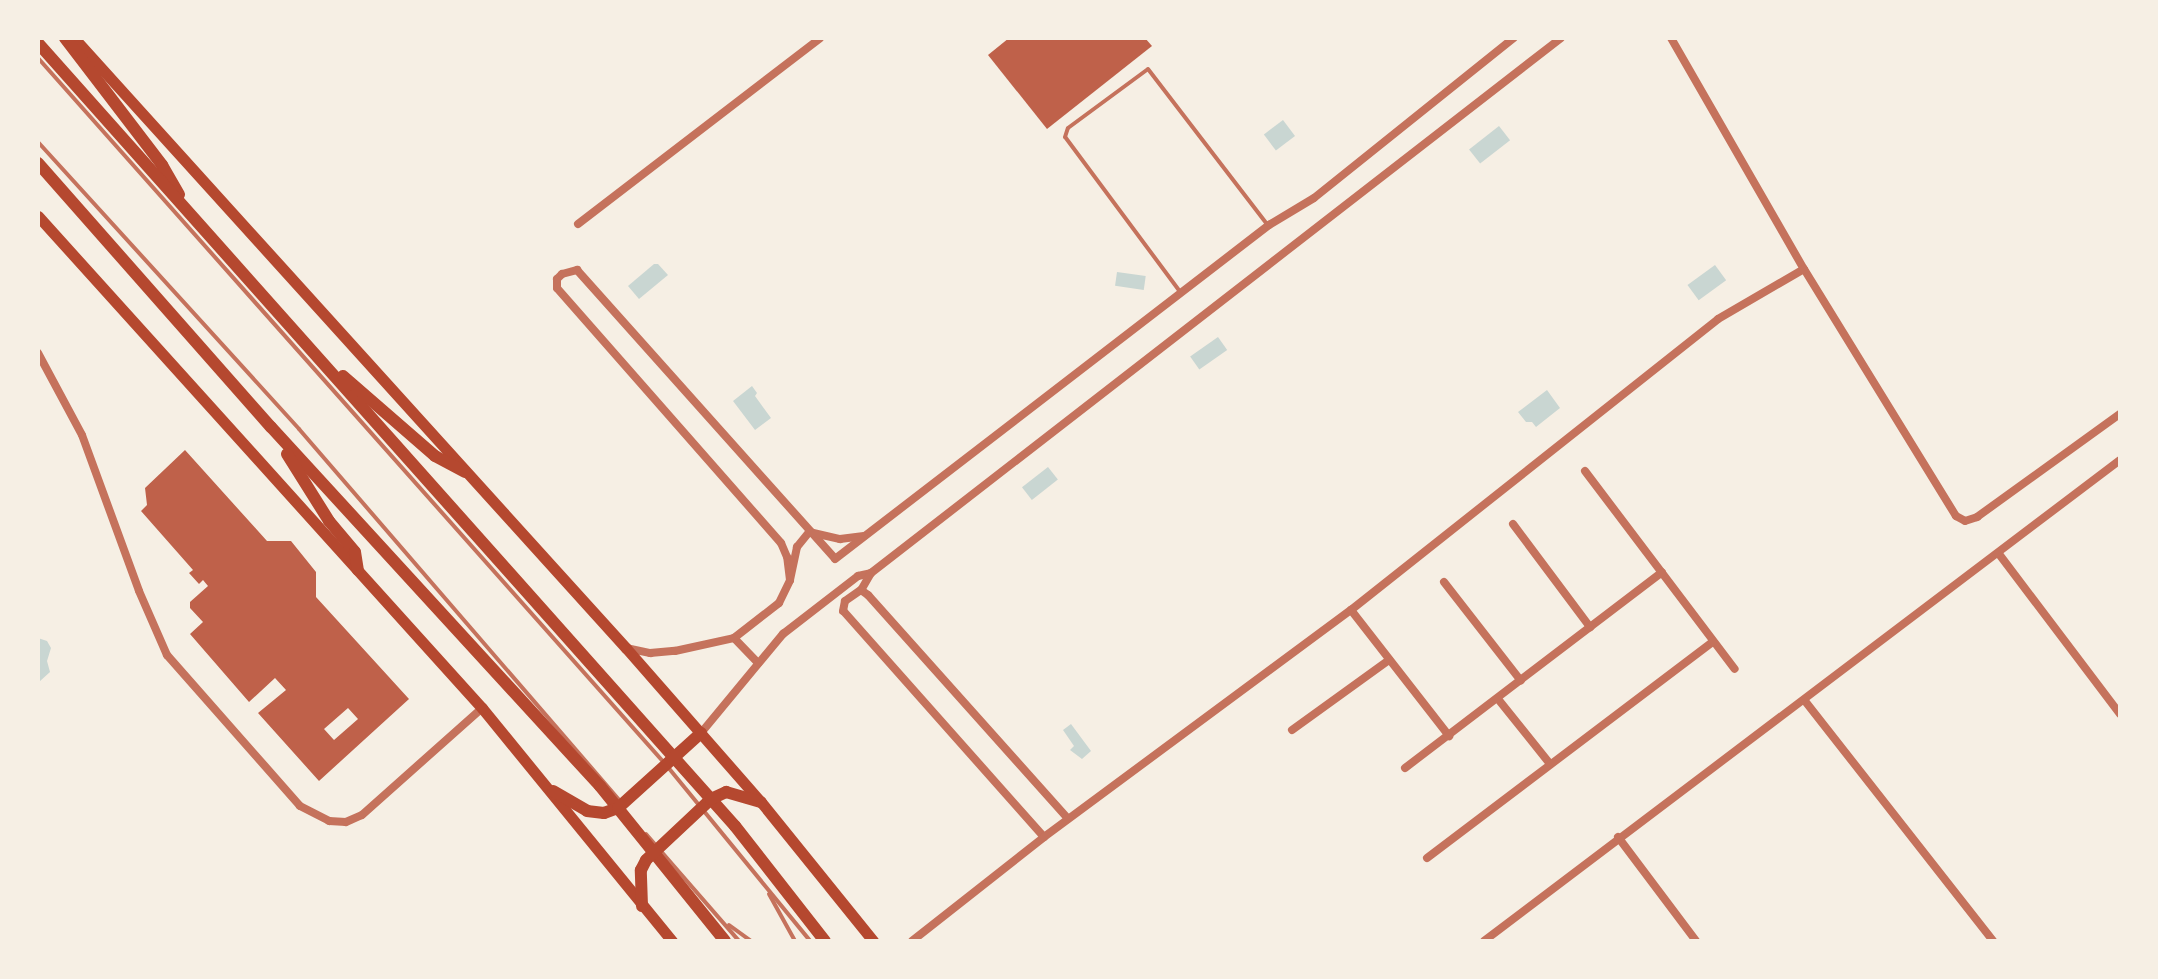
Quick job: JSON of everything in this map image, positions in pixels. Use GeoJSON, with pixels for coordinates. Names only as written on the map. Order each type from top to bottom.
{"type":"FeatureCollection","features":[{"type":"Feature","properties":{"kind":"highway"},"geometry":{"type":"LineString","coordinates":[[65,38],[162,165],[189,211]]}},
{"type":"Feature","properties":{"kind":"highway"},"geometry":{"type":"LineString","coordinates":[[38,43],[329,368],[825,941]]}},
{"type":"Feature","properties":{"kind":"highway"},"geometry":{"type":"LineString","coordinates":[[38,163],[271,427],[620,806],[725,941]]}},
{"type":"Feature","properties":{"kind":"highway"},"geometry":{"type":"LineString","coordinates":[[329,368],[358,387],[435,456],[465,472]]}},
{"type":"Feature","properties":{"kind":"highway"},"geometry":{"type":"LineString","coordinates":[[271,427],[321,509],[355,552],[358,570]]}},
{"type":"Feature","properties":{"kind":"highway"},"geometry":{"type":"LineString","coordinates":[[553,791],[587,811],[604,813],[620,806],[701,733]]}},
{"type":"Feature","properties":{"kind":"highway"},"geometry":{"type":"LineString","coordinates":[[642,906],[641,870],[655,849],[706,803],[726,792],[761,802]]}},
{"type":"Feature","properties":{"kind":"main road"},"geometry":{"type":"LineString","coordinates":[[74,38],[626,648],[761,802],[873,941]]}},
{"type":"Feature","properties":{"kind":"main road"},"geometry":{"type":"LineString","coordinates":[[38,216],[482,708],[553,791],[603,860],[672,941]]}},
{"type":"Feature","properties":{"kind":"street"},"geometry":{"type":"LineString","coordinates":[[578,224],[820,38]]}},
{"type":"Feature","properties":{"kind":"street"},"geometry":{"type":"LineString","coordinates":[[790,580],[787,557],[781,543],[557,288],[557,279],[562,274],[577,270],[835,559],[1269,225],[1314,198],[1514,38]]}},
{"type":"Feature","properties":{"kind":"street"},"geometry":{"type":"LineString","coordinates":[[1044,837],[843,611],[845,601],[861,590],[871,573],[1561,38]]}},
{"type":"Feature","properties":{"kind":"street"},"geometry":{"type":"LineString","coordinates":[[1671,38],[1804,269],[1950,509],[1965,521],[1977,517],[2120,414]]}},
{"type":"Feature","properties":{"kind":"street"},"geometry":{"type":"LineString","coordinates":[[912,941],[1044,837],[1351,610],[1718,319],[1804,269]]}},
{"type":"Feature","properties":{"kind":"street"},"geometry":{"type":"LineString","coordinates":[[38,353],[82,435],[139,591],[167,655],[300,806],[329,821],[346,822],[362,815],[482,708]]}},
{"type":"Feature","properties":{"kind":"street"},"geometry":{"type":"LineString","coordinates":[[1484,941],[2120,460]]}},
{"type":"Feature","properties":{"kind":"street"},"geometry":{"type":"LineString","coordinates":[[1585,471],[1735,669]]}},
{"type":"Feature","properties":{"kind":"street"},"geometry":{"type":"LineString","coordinates":[[1513,524],[1590,627]]}},
{"type":"Feature","properties":{"kind":"street"},"geometry":{"type":"LineString","coordinates":[[809,532],[840,539],[865,536]]}},
{"type":"Feature","properties":{"kind":"street"},"geometry":{"type":"LineString","coordinates":[[626,648],[650,653],[675,651],[734,638],[779,603],[790,580],[797,547],[809,532]]}},
{"type":"Feature","properties":{"kind":"street"},"geometry":{"type":"LineString","coordinates":[[1999,554],[2120,714]]}},
{"type":"Feature","properties":{"kind":"street"},"geometry":{"type":"LineString","coordinates":[[1405,768],[1662,572]]}},
{"type":"Feature","properties":{"kind":"street"},"geometry":{"type":"LineString","coordinates":[[701,733],[783,634],[858,576],[871,573]]}},
{"type":"Feature","properties":{"kind":"street"},"geometry":{"type":"LineString","coordinates":[[1444,582],[1521,681]]}},
{"type":"Feature","properties":{"kind":"street"},"geometry":{"type":"LineString","coordinates":[[861,590],[1068,819]]}},
{"type":"Feature","properties":{"kind":"street"},"geometry":{"type":"LineString","coordinates":[[1351,610],[1449,736]]}},
{"type":"Feature","properties":{"kind":"street"},"geometry":{"type":"LineString","coordinates":[[734,638],[758,663]]}},
{"type":"Feature","properties":{"kind":"street"},"geometry":{"type":"LineString","coordinates":[[1427,858],[1713,642]]}},
{"type":"Feature","properties":{"kind":"street"},"geometry":{"type":"LineString","coordinates":[[1292,730],[1389,660]]}},
{"type":"Feature","properties":{"kind":"street"},"geometry":{"type":"LineString","coordinates":[[1498,699],[1550,764]]}},
{"type":"Feature","properties":{"kind":"street"},"geometry":{"type":"LineString","coordinates":[[1805,701],[1993,941]]}},
{"type":"Feature","properties":{"kind":"street"},"geometry":{"type":"LineString","coordinates":[[1618,837],[1696,941]]}},
{"type":"Feature","properties":{"kind":"lane"},"geometry":{"type":"LineString","coordinates":[[38,58],[671,762]]}},
{"type":"Feature","properties":{"kind":"lane"},"geometry":{"type":"LineString","coordinates":[[1181,293],[1065,137],[1068,128],[1148,69],[1269,225]]}},
{"type":"Feature","properties":{"kind":"lane"},"geometry":{"type":"LineString","coordinates":[[38,142],[299,429],[620,806]]}},
{"type":"Feature","properties":{"kind":"lane"},"geometry":{"type":"LineString","coordinates":[[706,803],[765,886],[810,941]]}},
{"type":"Feature","properties":{"kind":"lane"},"geometry":{"type":"LineString","coordinates":[[655,849],[739,941]]}},
{"type":"Feature","properties":{"kind":"lane"},"geometry":{"type":"LineString","coordinates":[[765,886],[795,941]]}},
{"type":"Feature","properties":{"kind":"lane"},"geometry":{"type":"LineString","coordinates":[[723,922],[751,941]]}},
{"type":"Feature","properties":{"kind":"shaded area"},"geometry":{"type":"Polygon","coordinates":[[[1283,120],[1295,136],[1276,150],[1264,134],[1283,120]]]}},
{"type":"Feature","properties":{"kind":"shaded area"},"geometry":{"type":"Polygon","coordinates":[[[1499,126],[1510,140],[1480,164],[1469,149],[1499,126]]]}},
{"type":"Feature","properties":{"kind":"shaded area"},"geometry":{"type":"Polygon","coordinates":[[[658,264],[668,275],[639,299],[628,286],[658,264]]]}},
{"type":"Feature","properties":{"kind":"shaded area"},"geometry":{"type":"Polygon","coordinates":[[[1715,265],[1726,280],[1699,300],[1687,285],[1715,265]]]}},
{"type":"Feature","properties":{"kind":"shaded area"},"geometry":{"type":"Polygon","coordinates":[[[1117,272],[1146,276],[1144,290],[1115,286],[1117,272]]]}},
{"type":"Feature","properties":{"kind":"shaded area"},"geometry":{"type":"Polygon","coordinates":[[[1218,337],[1227,350],[1199,370],[1190,357],[1218,337]]]}},
{"type":"Feature","properties":{"kind":"shaded area"},"geometry":{"type":"Polygon","coordinates":[[[752,386],[757,393],[755,396],[771,418],[755,430],[733,401],[752,386]]]}},
{"type":"Feature","properties":{"kind":"shaded area"},"geometry":{"type":"Polygon","coordinates":[[[1547,390],[1560,408],[1536,427],[1532,422],[1526,422],[1518,412],[1547,390]]]}},
{"type":"Feature","properties":{"kind":"shaded area"},"geometry":{"type":"Polygon","coordinates":[[[1048,467],[1058,480],[1032,500],[1022,487],[1048,467]]]}},
{"type":"Feature","properties":{"kind":"shaded area"},"geometry":{"type":"Polygon","coordinates":[[[38,638],[47,641],[51,648],[47,661],[50,672],[39,682],[38,638]]]}},
{"type":"Feature","properties":{"kind":"shaded area"},"geometry":{"type":"Polygon","coordinates":[[[1071,724],[1091,751],[1082,759],[1070,750],[1074,746],[1063,730],[1071,724]]]}},
{"type":"Feature","properties":{"kind":"building"},"geometry":{"type":"Polygon","coordinates":[[[1009,38],[1145,38],[1152,46],[1047,129],[988,55],[1009,38]]]}},
{"type":"Feature","properties":{"kind":"building"},"geometry":{"type":"Polygon","coordinates":[[[185,450],[267,541],[291,541],[316,572],[316,597],[409,699],[319,781],[258,713],[286,690],[275,678],[249,702],[190,634],[203,622],[190,608],[190,602],[208,586],[203,580],[199,584],[189,573],[193,570],[141,511],[147,505],[145,488],[185,450]],[[348,708],[324,729],[334,740],[358,719],[348,708]]]}}]}
